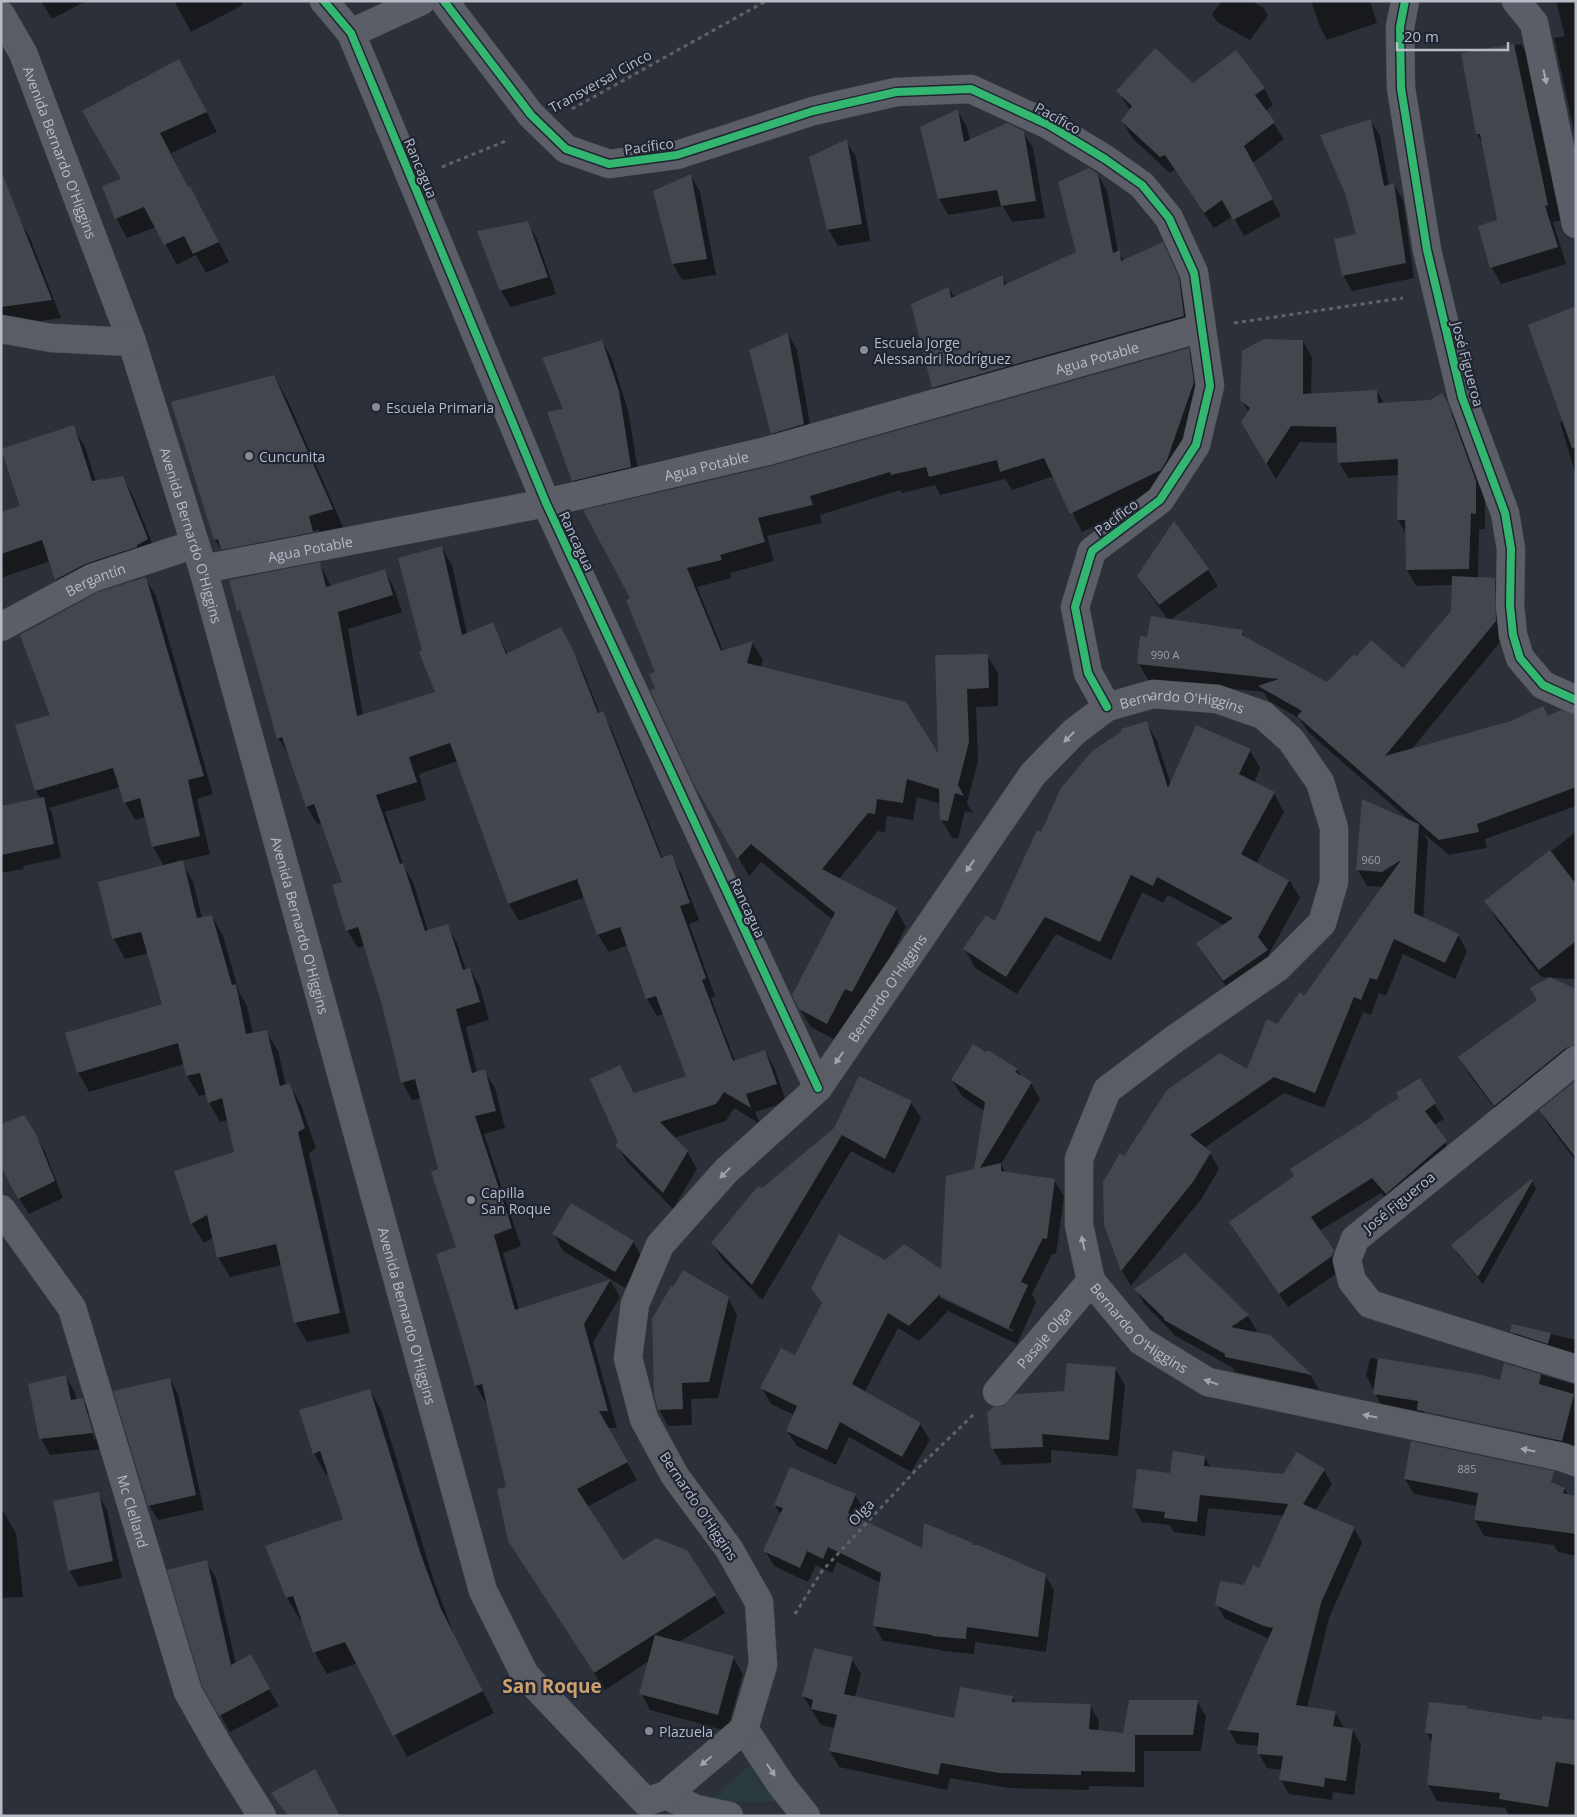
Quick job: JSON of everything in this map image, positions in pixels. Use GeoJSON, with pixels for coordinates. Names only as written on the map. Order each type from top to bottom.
{"type":"FeatureCollection","features":[{"type":"Feature","properties":{"kind":"main road","name":"Avenida Bernardo O'Higgins"},"geometry":{"type":"LineString","coordinates":[[1,15],[23,53],[132,342],[199,556],[483,1591],[525,1675],[647,1807],[696,1810],[729,1816]]}},
{"type":"Feature","properties":{"kind":"main road"},"geometry":{"type":"LineString","coordinates":[[1,329],[51,338],[132,342]]}},
{"type":"Feature","properties":{"kind":"main road","name":"Bernardo O'Higgins"},"geometry":{"type":"LineString","coordinates":[[744,1729],[763,1665],[759,1602],[729,1549],[675,1476],[644,1419],[628,1358],[635,1304],[660,1245],[726,1171],[818,1088],[1033,774],[1074,732],[1107,707],[1153,694],[1217,699],[1262,715],[1291,740],[1320,782],[1334,828],[1334,882],[1322,923],[1277,968],[1176,1038],[1107,1090],[1078,1160],[1080,1225],[1091,1281],[1141,1341],[1208,1382],[1543,1453],[1576,1462]]}},
{"type":"Feature","properties":{"kind":"main road"},"geometry":{"type":"LineString","coordinates":[[647,1807],[744,1729],[782,1786],[806,1816]]}},
{"type":"Feature","properties":{"kind":"street","name":"Rancagua"},"geometry":{"type":"LineString","coordinates":[[324,1],[351,33],[546,503],[818,1088]]}},
{"type":"Feature","properties":{"kind":"street"},"geometry":{"type":"LineString","coordinates":[[351,33],[421,1]]}},
{"type":"Feature","properties":{"kind":"street","name":"Pacífico"},"geometry":{"type":"LineString","coordinates":[[444,1],[531,115],[542,126],[566,149],[609,164],[677,156],[813,111],[896,92],[971,89],[1048,125],[1105,159],[1142,184],[1169,218],[1194,273],[1210,386],[1196,445],[1160,500],[1092,551],[1075,606],[1088,673],[1107,707]]}},
{"type":"Feature","properties":{"kind":"street","name":"José Figueroa"},"geometry":{"type":"LineString","coordinates":[[1405,1],[1400,27],[1401,88],[1427,250],[1462,397],[1505,514],[1511,549],[1513,635],[1520,658],[1543,685],[1576,700]]}},
{"type":"Feature","properties":{"kind":"street"},"geometry":{"type":"LineString","coordinates":[[1516,1],[1534,23],[1576,224]]}},
{"type":"Feature","properties":{"kind":"street","name":"Agua Potable"},"geometry":{"type":"LineString","coordinates":[[199,556],[546,503],[767,451],[1201,328]]}},
{"type":"Feature","properties":{"kind":"street","name":"Bergantín"},"geometry":{"type":"LineString","coordinates":[[1,626],[92,578],[199,556]]}},
{"type":"Feature","properties":{"kind":"street","name":"José Figueroa"},"geometry":{"type":"LineString","coordinates":[[1576,1060],[1354,1239],[1347,1260],[1352,1281],[1370,1304],[1576,1369]]}},
{"type":"Feature","properties":{"kind":"street","name":"Mc Clelland"},"geometry":{"type":"LineString","coordinates":[[1,1209],[72,1308],[188,1692],[219,1747],[262,1816]]}},
{"type":"Feature","properties":{"kind":"street","name":"Pasaje Olga"},"geometry":{"type":"LineString","coordinates":[[997,1392],[1091,1281]]}},
{"type":"Feature","properties":{"kind":"path"},"geometry":{"type":"LineString","coordinates":[[1201,328],[1436,293]]}},
{"type":"Feature","properties":{"kind":"shaded area"},"geometry":{"type":"Polygon","coordinates":[[[750,1765],[782,1802],[707,1802],[750,1765]]]}},
{"type":"Feature","properties":{"kind":"building"},"geometry":{"type":"Polygon","coordinates":[[[1514,44],[1548,205],[1545,206],[1558,247],[1490,268],[1478,226],[1497,220],[1480,134],[1476,134],[1461,53],[1514,44]]]}},
{"type":"Feature","properties":{"kind":"building"},"geometry":{"type":"Polygon","coordinates":[[[1155,48],[1193,83],[1236,50],[1265,88],[1255,95],[1275,122],[1244,146],[1273,199],[1233,220],[1222,200],[1204,213],[1165,155],[1160,157],[1121,121],[1132,106],[1116,91],[1155,48]]]}},
{"type":"Feature","properties":{"kind":"building"},"geometry":{"type":"Polygon","coordinates":[[[179,59],[207,112],[160,133],[219,242],[193,254],[184,236],[164,245],[144,207],[115,219],[102,186],[121,179],[82,111],[179,59]]]}},
{"type":"Feature","properties":{"kind":"building"},"geometry":{"type":"Polygon","coordinates":[[[958,109],[964,142],[1007,123],[1024,131],[1036,201],[1001,206],[997,190],[938,199],[920,127],[958,109]]]}},
{"type":"Feature","properties":{"kind":"building"},"geometry":{"type":"Polygon","coordinates":[[[1371,119],[1384,186],[1394,183],[1406,263],[1342,276],[1334,239],[1356,234],[1346,196],[1320,135],[1371,119]]]}},
{"type":"Feature","properties":{"kind":"building"},"geometry":{"type":"Polygon","coordinates":[[[847,139],[862,224],[827,230],[809,157],[847,139]]]}},
{"type":"Feature","properties":{"kind":"building"},"geometry":{"type":"Polygon","coordinates":[[[1089,168],[1098,174],[1113,253],[1120,250],[1121,261],[1163,242],[1179,277],[1184,316],[932,388],[911,304],[949,287],[951,298],[1003,275],[1004,285],[1076,252],[1058,182],[1089,168]]]}},
{"type":"Feature","properties":{"kind":"building"},"geometry":{"type":"Polygon","coordinates":[[[691,174],[707,259],[672,264],[653,191],[691,174]]]}},
{"type":"Feature","properties":{"kind":"building"},"geometry":{"type":"Polygon","coordinates":[[[1,176],[3,176],[52,300],[1,307],[1,176]]]}},
{"type":"Feature","properties":{"kind":"building"},"geometry":{"type":"Polygon","coordinates":[[[528,221],[548,277],[500,291],[477,231],[528,221]]]}},
{"type":"Feature","properties":{"kind":"building"},"geometry":{"type":"Polygon","coordinates":[[[1576,306],[1576,447],[1572,448],[1528,325],[1576,306]]]}},
{"type":"Feature","properties":{"kind":"building"},"geometry":{"type":"Polygon","coordinates":[[[788,333],[804,424],[771,434],[749,350],[788,333]]]}},
{"type":"Feature","properties":{"kind":"building"},"geometry":{"type":"Polygon","coordinates":[[[1264,339],[1303,340],[1303,394],[1377,390],[1378,403],[1430,400],[1442,393],[1448,404],[1476,481],[1476,514],[1471,513],[1469,569],[1406,570],[1405,520],[1397,520],[1398,459],[1338,463],[1336,427],[1291,426],[1266,464],[1241,422],[1250,408],[1240,400],[1242,351],[1264,339]]]}},
{"type":"Feature","properties":{"kind":"building"},"geometry":{"type":"Polygon","coordinates":[[[602,340],[619,391],[631,467],[572,481],[547,412],[563,409],[542,358],[602,340]]]}},
{"type":"Feature","properties":{"kind":"building"},"geometry":{"type":"Polygon","coordinates":[[[1189,348],[1194,382],[1167,460],[1161,470],[1070,514],[1044,458],[1000,472],[997,460],[929,477],[926,467],[891,475],[890,472],[810,496],[813,505],[758,518],[765,542],[720,555],[722,560],[687,568],[721,651],[753,641],[747,663],[906,702],[938,753],[935,655],[988,654],[989,688],[967,689],[969,742],[958,785],[964,796],[955,793],[948,821],[940,820],[939,789],[907,779],[903,803],[877,799],[875,814],[868,813],[822,869],[897,908],[852,992],[845,989],[827,1024],[799,1009],[792,995],[835,913],[751,844],[737,859],[692,781],[650,690],[655,688],[649,674],[655,672],[626,600],[630,598],[583,510],[771,466],[1189,348]]]}},
{"type":"Feature","properties":{"kind":"building","name":"Cuncunita"},"geometry":{"type":"Polygon","coordinates":[[[274,375],[333,509],[309,516],[313,532],[221,550],[218,539],[214,540],[171,402],[274,375]]]}},
{"type":"Feature","properties":{"kind":"building"},"geometry":{"type":"Polygon","coordinates":[[[74,425],[92,481],[123,476],[148,539],[137,545],[137,547],[85,564],[55,580],[42,540],[1,554],[1,512],[20,506],[1,449],[74,425]]]}},
{"type":"Feature","properties":{"kind":"building"},"geometry":{"type":"Polygon","coordinates":[[[1174,521],[1209,569],[1159,605],[1137,576],[1174,521]]]}},
{"type":"Feature","properties":{"kind":"building"},"geometry":{"type":"Polygon","coordinates":[[[442,546],[462,635],[493,622],[506,654],[561,627],[574,652],[598,713],[603,711],[661,858],[672,854],[690,903],[680,906],[706,978],[702,980],[733,1061],[765,1050],[777,1084],[746,1094],[751,1108],[724,1092],[716,1104],[660,1122],[688,1151],[663,1193],[615,1145],[618,1142],[590,1079],[620,1065],[634,1093],[686,1076],[656,996],[646,999],[620,927],[597,935],[577,879],[508,904],[450,743],[409,757],[417,782],[376,795],[400,864],[403,863],[425,931],[448,924],[463,970],[470,968],[480,1002],[456,1009],[472,1073],[485,1069],[496,1111],[475,1116],[512,1228],[494,1235],[515,1310],[611,1279],[584,1324],[608,1411],[599,1411],[628,1462],[577,1489],[623,1560],[656,1538],[687,1550],[716,1595],[594,1673],[508,1541],[497,1489],[506,1487],[482,1384],[475,1386],[436,1254],[456,1247],[431,1172],[438,1169],[415,1079],[401,1083],[382,1005],[358,927],[346,931],[332,885],[342,882],[314,804],[306,807],[282,737],[277,739],[250,643],[240,610],[237,611],[229,580],[320,562],[326,587],[385,569],[393,595],[338,612],[357,716],[435,692],[419,652],[422,651],[398,558],[442,546]]]}},
{"type":"Feature","properties":{"kind":"building"},"geometry":{"type":"Polygon","coordinates":[[[1452,576],[1495,578],[1496,621],[1385,756],[1511,721],[1543,706],[1548,716],[1561,710],[1576,715],[1576,787],[1477,824],[1479,832],[1439,840],[1297,716],[1302,711],[1258,686],[1279,679],[1137,664],[1140,636],[1147,637],[1151,616],[1243,630],[1242,635],[1327,682],[1354,654],[1356,657],[1371,640],[1403,668],[1451,611],[1452,576]]]}},
{"type":"Feature","properties":{"kind":"building"},"geometry":{"type":"Polygon","coordinates":[[[146,577],[204,776],[188,780],[200,836],[152,847],[140,798],[124,803],[113,768],[35,791],[15,725],[50,715],[20,635],[98,592],[146,577]]]}},
{"type":"Feature","properties":{"kind":"building"},"geometry":{"type":"Polygon","coordinates":[[[1147,721],[1168,788],[1196,725],[1251,749],[1239,774],[1275,792],[1241,854],[1288,880],[1290,879],[1258,937],[1268,950],[1223,981],[1196,943],[1233,918],[1157,877],[1153,886],[1131,875],[1100,942],[1045,917],[1006,977],[963,949],[986,915],[995,921],[1037,830],[1041,832],[1061,788],[1092,751],[1121,732],[1121,729],[1147,721]]]}},
{"type":"Feature","properties":{"kind":"building"},"geometry":{"type":"Polygon","coordinates":[[[44,797],[54,844],[1,855],[1,806],[44,797]]]}},
{"type":"Feature","properties":{"kind":"building"},"geometry":{"type":"Polygon","coordinates":[[[1362,799],[1419,824],[1414,913],[1459,934],[1445,963],[1394,939],[1377,980],[1370,978],[1361,1000],[1354,997],[1315,1093],[1274,1077],[1190,1135],[1211,1152],[1193,1182],[1121,1271],[1104,1225],[1103,1182],[1120,1153],[1124,1156],[1167,1090],[1220,1053],[1247,1069],[1267,1019],[1277,1024],[1300,992],[1304,996],[1401,860],[1382,872],[1356,870],[1362,799]]]}},
{"type":"Feature","properties":{"kind":"building"},"geometry":{"type":"Polygon","coordinates":[[[1550,850],[1576,884],[1576,941],[1539,970],[1484,901],[1550,850]]]}},
{"type":"Feature","properties":{"kind":"building"},"geometry":{"type":"Polygon","coordinates":[[[183,860],[197,918],[212,915],[232,985],[236,984],[246,1034],[267,1030],[280,1086],[290,1083],[305,1128],[298,1132],[340,1313],[294,1323],[276,1244],[217,1258],[207,1215],[191,1224],[174,1171],[234,1152],[222,1098],[208,1103],[200,1073],[186,1076],[178,1043],[77,1073],[65,1033],[162,1004],[141,932],[112,939],[98,882],[183,860]]]}},
{"type":"Feature","properties":{"kind":"building"},"geometry":{"type":"Polygon","coordinates":[[[1550,977],[1576,989],[1576,1045],[1566,1048],[1494,1106],[1458,1057],[1537,1000],[1530,988],[1550,977]]]}},
{"type":"Feature","properties":{"kind":"building"},"geometry":{"type":"Polygon","coordinates":[[[973,1044],[986,1052],[988,1050],[1018,1069],[1015,1072],[1032,1082],[980,1168],[1001,1163],[1001,1171],[1055,1179],[1047,1239],[1043,1238],[1021,1282],[1028,1285],[1008,1329],[940,1296],[940,1294],[909,1326],[888,1313],[852,1384],[921,1423],[902,1457],[840,1422],[827,1450],[786,1431],[797,1406],[760,1388],[781,1348],[795,1355],[822,1303],[811,1288],[839,1234],[885,1260],[904,1244],[941,1269],[946,1176],[974,1169],[985,1102],[951,1080],[973,1044]]]}},
{"type":"Feature","properties":{"kind":"building"},"geometry":{"type":"Polygon","coordinates":[[[859,1076],[912,1101],[885,1159],[842,1135],[752,1285],[711,1243],[758,1186],[762,1188],[834,1128],[859,1076]]]}},
{"type":"Feature","properties":{"kind":"building"},"geometry":{"type":"Polygon","coordinates":[[[1420,1078],[1436,1103],[1425,1111],[1447,1141],[1386,1194],[1372,1178],[1311,1217],[1334,1250],[1332,1256],[1279,1294],[1229,1222],[1294,1176],[1290,1169],[1399,1098],[1396,1093],[1420,1078]]]}},
{"type":"Feature","properties":{"kind":"building"},"geometry":{"type":"Polygon","coordinates":[[[1576,1080],[1576,1158],[1539,1110],[1576,1080]]]}},
{"type":"Feature","properties":{"kind":"building"},"geometry":{"type":"Polygon","coordinates":[[[24,1115],[36,1134],[55,1181],[18,1199],[1,1167],[1,1124],[24,1115]]]}},
{"type":"Feature","properties":{"kind":"building"},"geometry":{"type":"Polygon","coordinates":[[[1531,1179],[1533,1180],[1478,1277],[1451,1245],[1531,1179]]]}},
{"type":"Feature","properties":{"kind":"building"},"geometry":{"type":"Polygon","coordinates":[[[571,1203],[634,1241],[615,1272],[552,1234],[571,1203]]]}},
{"type":"Feature","properties":{"kind":"building"},"geometry":{"type":"Polygon","coordinates":[[[1185,1253],[1249,1315],[1231,1327],[1270,1335],[1312,1375],[1225,1357],[1225,1354],[1164,1320],[1134,1289],[1185,1253]]]}},
{"type":"Feature","properties":{"kind":"building"},"geometry":{"type":"Polygon","coordinates":[[[683,1270],[729,1297],[709,1382],[682,1383],[683,1409],[658,1410],[654,1394],[652,1319],[671,1286],[673,1287],[683,1270]]]}},
{"type":"Feature","properties":{"kind":"building"},"geometry":{"type":"Polygon","coordinates":[[[1512,1324],[1551,1333],[1548,1344],[1510,1332],[1512,1324]]]}},
{"type":"Feature","properties":{"kind":"building"},"geometry":{"type":"Polygon","coordinates":[[[1378,1358],[1477,1374],[1500,1380],[1504,1363],[1541,1374],[1539,1384],[1574,1394],[1562,1441],[1417,1410],[1418,1401],[1373,1394],[1378,1358]]]}},
{"type":"Feature","properties":{"kind":"building"},"geometry":{"type":"Polygon","coordinates":[[[1067,1363],[1116,1367],[1109,1440],[1042,1434],[1043,1447],[991,1449],[987,1413],[993,1407],[1003,1406],[1016,1394],[1064,1391],[1067,1363]]]}},
{"type":"Feature","properties":{"kind":"building"},"geometry":{"type":"Polygon","coordinates":[[[66,1375],[71,1400],[83,1398],[93,1433],[39,1439],[28,1384],[66,1375]]]}},
{"type":"Feature","properties":{"kind":"building"},"geometry":{"type":"Polygon","coordinates":[[[170,1378],[196,1495],[148,1506],[113,1391],[170,1378]]]}},
{"type":"Feature","properties":{"kind":"building"},"geometry":{"type":"Polygon","coordinates":[[[370,1389],[421,1555],[441,1609],[483,1691],[393,1736],[345,1642],[313,1653],[293,1596],[286,1598],[265,1546],[343,1519],[320,1451],[313,1454],[299,1410],[370,1389]]]}},
{"type":"Feature","properties":{"kind":"building"},"geometry":{"type":"Polygon","coordinates":[[[1411,1441],[1554,1471],[1551,1482],[1565,1488],[1563,1493],[1576,1496],[1576,1534],[1474,1520],[1478,1493],[1404,1479],[1411,1441]]]}},
{"type":"Feature","properties":{"kind":"building"},"geometry":{"type":"Polygon","coordinates":[[[1173,1451],[1205,1456],[1204,1466],[1283,1474],[1297,1452],[1325,1469],[1303,1504],[1355,1527],[1321,1603],[1296,1705],[1336,1711],[1333,1726],[1353,1729],[1346,1781],[1325,1778],[1324,1787],[1279,1780],[1283,1756],[1257,1754],[1259,1733],[1227,1730],[1273,1628],[1215,1605],[1220,1581],[1244,1585],[1253,1565],[1259,1568],[1288,1504],[1200,1495],[1197,1522],[1164,1518],[1165,1512],[1132,1508],[1137,1469],[1170,1473],[1173,1451]]]}},
{"type":"Feature","properties":{"kind":"building"},"geometry":{"type":"Polygon","coordinates":[[[790,1467],[856,1494],[848,1513],[922,1548],[924,1523],[973,1543],[972,1545],[978,1545],[1046,1574],[1038,1637],[967,1627],[966,1639],[932,1636],[873,1626],[881,1573],[828,1547],[823,1559],[807,1551],[800,1568],[763,1551],[783,1508],[774,1505],[790,1467]]]}},
{"type":"Feature","properties":{"kind":"building"},"geometry":{"type":"Polygon","coordinates":[[[99,1492],[113,1561],[68,1571],[53,1501],[99,1492]]]}},
{"type":"Feature","properties":{"kind":"building"},"geometry":{"type":"Polygon","coordinates":[[[207,1560],[231,1665],[251,1654],[270,1689],[219,1716],[202,1686],[167,1570],[207,1560]]]}},
{"type":"Feature","properties":{"kind":"building"},"geometry":{"type":"Polygon","coordinates":[[[655,1635],[734,1656],[718,1715],[639,1694],[655,1635]]]}},
{"type":"Feature","properties":{"kind":"building"},"geometry":{"type":"Polygon","coordinates":[[[814,1648],[853,1657],[844,1694],[954,1718],[960,1687],[1013,1696],[1012,1702],[1091,1704],[1089,1729],[1123,1733],[1129,1700],[1198,1700],[1193,1735],[1135,1735],[1135,1772],[1081,1771],[1081,1775],[999,1773],[941,1763],[938,1775],[829,1751],[837,1715],[811,1709],[813,1700],[802,1696],[814,1648]]]}},
{"type":"Feature","properties":{"kind":"building"},"geometry":{"type":"Polygon","coordinates":[[[1429,1702],[1467,1706],[1466,1708],[1542,1720],[1542,1716],[1576,1720],[1576,1765],[1556,1762],[1548,1807],[1499,1799],[1500,1793],[1427,1785],[1432,1734],[1425,1733],[1429,1702]]]}},
{"type":"Feature","properties":{"kind":"building"},"geometry":{"type":"Polygon","coordinates":[[[315,1769],[340,1816],[288,1816],[271,1793],[315,1769]]]}},
{"type":"Feature","properties":{"kind":"cycle path"},"geometry":{"type":"LineString","coordinates":[[324,1],[351,33],[546,503],[818,1088]]}},
{"type":"Feature","properties":{"kind":"cycle path"},"geometry":{"type":"LineString","coordinates":[[444,1],[531,115],[566,149],[609,164],[677,155],[813,111],[896,92],[971,89],[1049,125],[1105,159],[1142,185],[1169,218],[1194,273],[1210,386],[1196,445],[1160,500],[1092,551],[1075,607],[1088,673],[1107,707]]}},
{"type":"Feature","properties":{"kind":"cycle path"},"geometry":{"type":"LineString","coordinates":[[1405,1],[1400,27],[1401,88],[1427,250],[1462,397],[1505,513],[1511,549],[1510,605],[1513,635],[1520,658],[1543,685],[1576,700]]}},
{"type":"Feature","properties":{"kind":"place","name":"Escuela Jorge Alessandri Rodríguez"},"geometry":{"type":"Point","coordinates":[864,350]}},
{"type":"Feature","properties":{"kind":"place","name":"Escuela Primaria"},"geometry":{"type":"Point","coordinates":[376,407]}},
{"type":"Feature","properties":{"kind":"place","name":"Cuncunita"},"geometry":{"type":"Point","coordinates":[249,456]}},
{"type":"Feature","properties":{"kind":"place","name":"Capilla San Roque"},"geometry":{"type":"Point","coordinates":[471,1200]}},
{"type":"Feature","properties":{"kind":"place","name":"Plazuela"},"geometry":{"type":"Point","coordinates":[649,1731]}},
{"type":"Feature","properties":{"kind":"district","name":"San Roque"},"geometry":{"type":"Point","coordinates":[552,1686]}}]}
